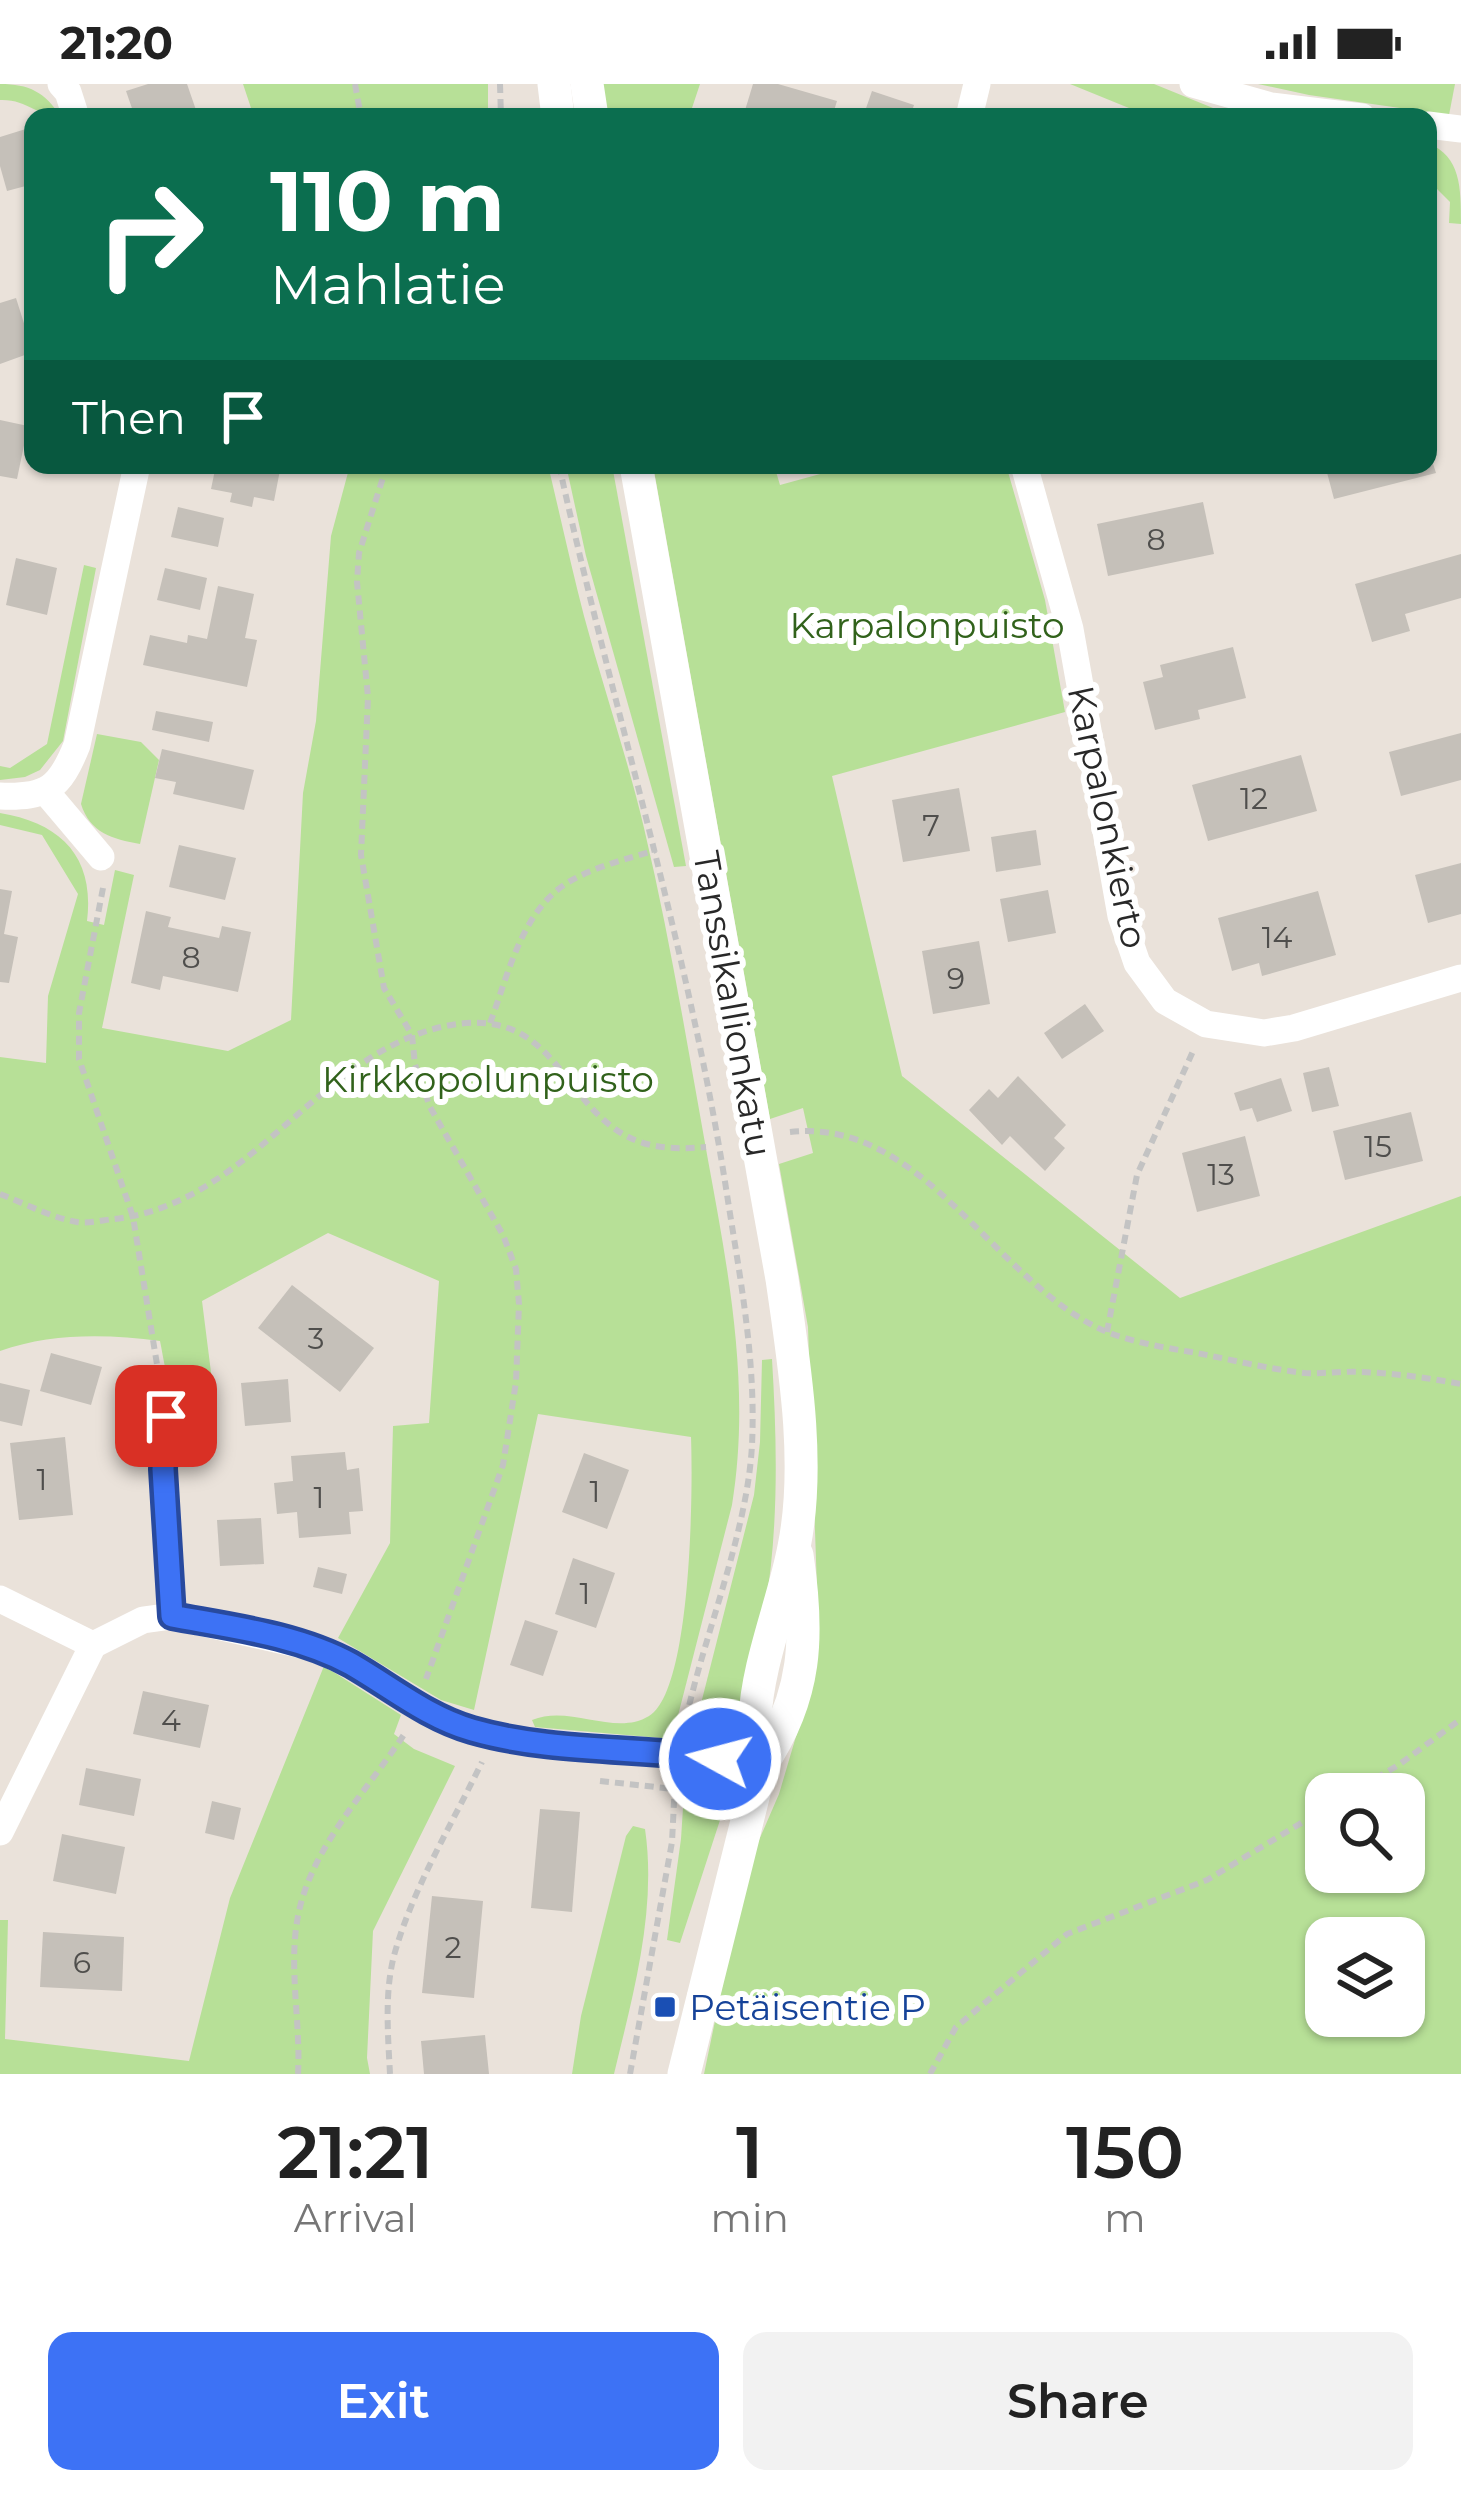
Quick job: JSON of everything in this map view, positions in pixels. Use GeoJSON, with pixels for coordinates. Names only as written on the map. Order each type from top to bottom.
{"type":"FeatureCollection","features":[{"type":"Feature","properties":{"kind":"street"},"geometry":{"type":"LineString","coordinates":[[1193,84],[1288,108]]}},
{"type":"Feature","properties":{"kind":"street"},"geometry":{"type":"LineString","coordinates":[[0,796],[46,792],[65,775],[77,745],[135,474]]}},
{"type":"Feature","properties":{"kind":"street","name":"Tanssikallionkatu"},"geometry":{"type":"LineString","coordinates":[[638,474],[782,1279],[796,1383],[800,1489],[795,1545],[806,1614],[802,1664],[786,1728],[761,1765],[685,2074]]}},
{"type":"Feature","properties":{"kind":"street","name":"Karpalonkierto"},"geometry":{"type":"LineString","coordinates":[[1027,474],[1070,629],[1121,916],[1137,963],[1166,1001],[1206,1024],[1264,1033],[1461,979]]}},
{"type":"Feature","properties":{"kind":"street"},"geometry":{"type":"LineString","coordinates":[[46,792],[101,856]]}},
{"type":"Feature","properties":{"kind":"street"},"geometry":{"type":"LineString","coordinates":[[166,1416],[163,1469],[172,1616]]}},
{"type":"Feature","properties":{"kind":"street"},"geometry":{"type":"LineString","coordinates":[[0,1599],[93,1645]]}},
{"type":"Feature","properties":{"kind":"street"},"geometry":{"type":"LineString","coordinates":[[0,1832],[93,1645],[143,1620],[172,1616],[311,1647],[348,1663],[416,1706],[472,1730],[530,1742],[679,1753],[761,1765]]}},
{"type":"Feature","properties":{"kind":"path"},"geometry":{"type":"LineString","coordinates":[[384,474],[358,568],[368,697],[362,855],[384,988],[412,1035],[430,1107],[503,1235],[516,1270],[519,1304],[516,1382],[503,1466],[422,1688]]}},
{"type":"Feature","properties":{"kind":"path"},"geometry":{"type":"LineString","coordinates":[[561,474],[589,602],[656,850],[713,1103],[754,1366],[752,1450],[744,1496],[679,1753],[672,1841],[630,2074]]}},
{"type":"Feature","properties":{"kind":"path"},"geometry":{"type":"LineString","coordinates":[[490,1023],[536,912],[564,884],[656,850]]}},
{"type":"Feature","properties":{"kind":"path"},"geometry":{"type":"LineString","coordinates":[[101,856],[104,882],[79,1013],[79,1059],[133,1217],[166,1416]]}},
{"type":"Feature","properties":{"kind":"path"},"geometry":{"type":"LineString","coordinates":[[0,1194],[79,1223],[133,1217],[174,1204],[214,1183],[343,1078],[412,1035],[490,1023],[535,1042],[620,1132],[679,1150],[706,1147]]}},
{"type":"Feature","properties":{"kind":"path"},"geometry":{"type":"LineString","coordinates":[[1108,1332],[1138,1175],[1206,1024]]}},
{"type":"Feature","properties":{"kind":"path"},"geometry":{"type":"LineString","coordinates":[[775,1133],[823,1128],[886,1151],[1075,1313],[1108,1332],[1164,1348],[1307,1373],[1356,1371],[1461,1384]]}},
{"type":"Feature","properties":{"kind":"path"},"geometry":{"type":"LineString","coordinates":[[1381,1773],[1461,1719]]}},
{"type":"Feature","properties":{"kind":"path"},"geometry":{"type":"LineString","coordinates":[[298,2074],[297,1917],[328,1845],[405,1732]]}},
{"type":"Feature","properties":{"kind":"path"},"geometry":{"type":"LineString","coordinates":[[390,2074],[387,2022],[394,1954],[416,1897],[482,1762]]}},
{"type":"Feature","properties":{"kind":"path"},"geometry":{"type":"LineString","coordinates":[[930,2074],[956,2027],[1067,1934],[1207,1880],[1305,1821]]}},
{"type":"Feature","properties":{"kind":"path"},"geometry":{"type":"LineString","coordinates":[[646,1985],[657,1987]]}},
{"type":"Feature","properties":{"kind":"green space"},"geometry":{"type":"Polygon","coordinates":[[[0,84],[20,86],[35,91],[54,108],[32,108],[0,100],[0,84]]]}},
{"type":"Feature","properties":{"kind":"green space"},"geometry":{"type":"Polygon","coordinates":[[[243,84],[488,84],[488,108],[251,108],[243,84]]]}},
{"type":"Feature","properties":{"kind":"green space"},"geometry":{"type":"Polygon","coordinates":[[[598,84],[700,84],[692,108],[602,108],[598,84]]]}},
{"type":"Feature","properties":{"kind":"green space"},"geometry":{"type":"Polygon","coordinates":[[[1070,84],[1154,84],[1213,108],[1129,108],[1070,84]]]}},
{"type":"Feature","properties":{"kind":"green space"},"geometry":{"type":"Polygon","coordinates":[[[1258,84],[1455,84],[1449,115],[1437,113],[1437,108],[1400,108],[1258,84]]]}},
{"type":"Feature","properties":{"kind":"green space"},"geometry":{"type":"Polygon","coordinates":[[[1437,148],[1453,165],[1461,224],[1449,223],[1450,202],[1437,189],[1437,148]]]}},
{"type":"Feature","properties":{"kind":"green space","name":"Kirkkopolunpuisto"},"geometry":{"type":"Polygon","coordinates":[[[348,474],[550,474],[653,869],[716,1203],[735,1332],[739,1418],[732,1505],[672,1739],[535,1727],[532,1720],[562,1716],[636,1722],[649,1716],[663,1699],[674,1669],[687,1586],[691,1437],[538,1414],[474,1710],[441,1700],[338,1638],[390,1543],[393,1426],[429,1423],[439,1281],[328,1233],[202,1301],[214,1396],[177,1391],[168,1377],[160,1341],[79,1337],[0,1351],[0,1057],[46,1063],[48,996],[78,894],[42,835],[0,825],[0,813],[40,825],[69,847],[85,879],[87,921],[104,925],[115,870],[134,875],[102,1028],[228,1051],[291,1020],[303,793],[316,721],[331,536],[348,474]]]}},
{"type":"Feature","properties":{"kind":"green space"},"geometry":{"type":"Polygon","coordinates":[[[568,474],[614,474],[686,866],[674,867],[586,556],[568,474]]]}},
{"type":"Feature","properties":{"kind":"green space","name":"Karpalonpuisto"},"geometry":{"type":"Polygon","coordinates":[[[655,474],[777,474],[780,485],[820,474],[1009,474],[1045,600],[1065,712],[832,776],[902,1076],[1180,1298],[1461,1196],[1461,2074],[704,2074],[741,1896],[802,1716],[817,1589],[808,1327],[779,1164],[813,1153],[803,1108],[770,1119],[655,474]]]}},
{"type":"Feature","properties":{"kind":"green space"},"geometry":{"type":"Polygon","coordinates":[[[84,565],[96,568],[63,741],[40,770],[0,780],[0,766],[10,768],[47,744],[84,565]]]}},
{"type":"Feature","properties":{"kind":"green space"},"geometry":{"type":"Polygon","coordinates":[[[97,734],[141,742],[159,760],[140,844],[103,833],[90,822],[81,804],[97,734]]]}},
{"type":"Feature","properties":{"kind":"green space"},"geometry":{"type":"Polygon","coordinates":[[[772,1359],[775,1515],[760,1638],[739,1727],[712,1739],[692,1739],[754,1495],[762,1360],[772,1359]]]}},
{"type":"Feature","properties":{"kind":"green space"},"geometry":{"type":"Polygon","coordinates":[[[324,1666],[401,1715],[394,1734],[414,1749],[455,1766],[373,1931],[370,2074],[0,2074],[0,1920],[8,1920],[5,2039],[189,2061],[230,1898],[324,1666]]]}},
{"type":"Feature","properties":{"kind":"green space"},"geometry":{"type":"Polygon","coordinates":[[[693,1776],[707,1788],[721,1817],[680,1943],[667,1940],[685,1777],[693,1776]]]}},
{"type":"Feature","properties":{"kind":"green space"},"geometry":{"type":"Polygon","coordinates":[[[633,1826],[645,1829],[648,1890],[629,2014],[614,2074],[572,2074],[581,2016],[626,1836],[633,1826]]]}},
{"type":"Feature","properties":{"kind":"building"},"geometry":{"type":"Polygon","coordinates":[[[148,84],[187,84],[195,108],[132,108],[126,91],[148,84]]]}},
{"type":"Feature","properties":{"kind":"building"},"geometry":{"type":"Polygon","coordinates":[[[753,84],[778,84],[837,101],[835,108],[746,108],[753,84]]]}},
{"type":"Feature","properties":{"kind":"building"},"geometry":{"type":"Polygon","coordinates":[[[872,91],[914,105],[913,108],[866,108],[872,91]]]}},
{"type":"Feature","properties":{"kind":"building"},"geometry":{"type":"Polygon","coordinates":[[[24,130],[24,186],[7,191],[0,166],[0,137],[24,130]]]}},
{"type":"Feature","properties":{"kind":"building"},"geometry":{"type":"Polygon","coordinates":[[[16,298],[24,323],[24,355],[0,364],[0,303],[16,298]]]}},
{"type":"Feature","properties":{"kind":"building"},"geometry":{"type":"Polygon","coordinates":[[[0,420],[24,425],[17,479],[0,476],[0,420]]]}},
{"type":"Feature","properties":{"kind":"building"},"geometry":{"type":"Polygon","coordinates":[[[214,474],[279,474],[274,501],[254,497],[252,507],[230,502],[232,493],[211,489],[214,474]]]}},
{"type":"Feature","properties":{"kind":"building"},"geometry":{"type":"Polygon","coordinates":[[[1327,474],[1432,474],[1334,499],[1327,474]]]}},
{"type":"Feature","properties":{"kind":"building"},"geometry":{"type":"Polygon","coordinates":[[[1203,502],[1214,554],[1108,576],[1097,524],[1203,502]]]}},
{"type":"Feature","properties":{"kind":"building"},"geometry":{"type":"Polygon","coordinates":[[[178,507],[224,518],[218,547],[171,537],[178,507]]]}},
{"type":"Feature","properties":{"kind":"building"},"geometry":{"type":"Polygon","coordinates":[[[1461,554],[1461,598],[1405,614],[1410,631],[1372,642],[1355,584],[1461,554]]]}},
{"type":"Feature","properties":{"kind":"building"},"geometry":{"type":"Polygon","coordinates":[[[16,558],[57,568],[47,615],[6,605],[16,558]]]}},
{"type":"Feature","properties":{"kind":"building"},"geometry":{"type":"Polygon","coordinates":[[[165,568],[207,578],[200,610],[157,600],[165,568]]]}},
{"type":"Feature","properties":{"kind":"building"},"geometry":{"type":"Polygon","coordinates":[[[218,586],[254,594],[245,638],[257,640],[247,687],[143,665],[150,635],[187,643],[188,635],[207,639],[218,586]]]}},
{"type":"Feature","properties":{"kind":"building"},"geometry":{"type":"Polygon","coordinates":[[[1233,647],[1246,698],[1198,710],[1200,719],[1155,730],[1143,682],[1163,677],[1160,665],[1233,647]]]}},
{"type":"Feature","properties":{"kind":"building"},"geometry":{"type":"Polygon","coordinates":[[[156,711],[213,722],[209,742],[152,730],[156,711]]]}},
{"type":"Feature","properties":{"kind":"building"},"geometry":{"type":"Polygon","coordinates":[[[1461,733],[1461,780],[1401,796],[1389,752],[1461,733]]]}},
{"type":"Feature","properties":{"kind":"building"},"geometry":{"type":"Polygon","coordinates":[[[162,749],[254,770],[244,810],[173,794],[176,782],[155,778],[162,749]]]}},
{"type":"Feature","properties":{"kind":"building"},"geometry":{"type":"Polygon","coordinates":[[[1301,755],[1317,811],[1208,841],[1192,785],[1301,755]]]}},
{"type":"Feature","properties":{"kind":"building"},"geometry":{"type":"Polygon","coordinates":[[[959,788],[970,851],[903,862],[892,800],[959,788]]]}},
{"type":"Feature","properties":{"kind":"building"},"geometry":{"type":"Polygon","coordinates":[[[1036,830],[1041,865],[996,872],[991,837],[1036,830]]]}},
{"type":"Feature","properties":{"kind":"building"},"geometry":{"type":"Polygon","coordinates":[[[179,845],[236,858],[225,900],[169,887],[179,845]]]}},
{"type":"Feature","properties":{"kind":"building"},"geometry":{"type":"Polygon","coordinates":[[[1461,863],[1461,914],[1428,923],[1415,875],[1461,863]]]}},
{"type":"Feature","properties":{"kind":"building"},"geometry":{"type":"Polygon","coordinates":[[[0,889],[12,891],[4,934],[18,937],[9,983],[0,982],[0,889]]]}},
{"type":"Feature","properties":{"kind":"building"},"geometry":{"type":"Polygon","coordinates":[[[1048,890],[1056,933],[1008,942],[1000,899],[1048,890]]]}},
{"type":"Feature","properties":{"kind":"building"},"geometry":{"type":"Polygon","coordinates":[[[1318,891],[1336,955],[1262,976],[1259,963],[1232,971],[1218,918],[1318,891]]]}},
{"type":"Feature","properties":{"kind":"building"},"geometry":{"type":"Polygon","coordinates":[[[146,911],[171,917],[168,927],[219,938],[222,926],[251,932],[238,992],[163,976],[160,990],[131,983],[146,911]]]}},
{"type":"Feature","properties":{"kind":"building"},"geometry":{"type":"Polygon","coordinates":[[[979,941],[990,1004],[933,1014],[922,951],[979,941]]]}},
{"type":"Feature","properties":{"kind":"building"},"geometry":{"type":"Polygon","coordinates":[[[1085,1004],[1104,1031],[1062,1059],[1044,1033],[1085,1004]]]}},
{"type":"Feature","properties":{"kind":"building"},"geometry":{"type":"Polygon","coordinates":[[[1329,1067],[1339,1106],[1312,1112],[1303,1073],[1329,1067]]]}},
{"type":"Feature","properties":{"kind":"building"},"geometry":{"type":"Polygon","coordinates":[[[1018,1076],[1066,1125],[1054,1138],[1065,1148],[1045,1171],[1010,1136],[1002,1145],[969,1110],[989,1089],[998,1098],[1018,1076]]]}},
{"type":"Feature","properties":{"kind":"building"},"geometry":{"type":"Polygon","coordinates":[[[1281,1078],[1292,1111],[1257,1122],[1252,1108],[1240,1111],[1234,1093],[1281,1078]]]}},
{"type":"Feature","properties":{"kind":"building"},"geometry":{"type":"Polygon","coordinates":[[[1411,1112],[1423,1161],[1345,1180],[1333,1131],[1411,1112]]]}},
{"type":"Feature","properties":{"kind":"building"},"geometry":{"type":"Polygon","coordinates":[[[1245,1136],[1260,1196],[1197,1212],[1182,1153],[1245,1136]]]}},
{"type":"Feature","properties":{"kind":"building"},"geometry":{"type":"Polygon","coordinates":[[[292,1285],[374,1348],[340,1392],[258,1328],[292,1285]]]}},
{"type":"Feature","properties":{"kind":"building"},"geometry":{"type":"Polygon","coordinates":[[[51,1353],[102,1367],[91,1405],[40,1391],[51,1353]]]}},
{"type":"Feature","properties":{"kind":"building"},"geometry":{"type":"Polygon","coordinates":[[[288,1379],[291,1422],[245,1426],[241,1383],[288,1379]]]}},
{"type":"Feature","properties":{"kind":"building"},"geometry":{"type":"Polygon","coordinates":[[[0,1383],[30,1390],[22,1426],[0,1421],[0,1383]]]}},
{"type":"Feature","properties":{"kind":"building"},"geometry":{"type":"Polygon","coordinates":[[[65,1437],[73,1515],[19,1520],[10,1443],[65,1437]]]}},
{"type":"Feature","properties":{"kind":"building"},"geometry":{"type":"Polygon","coordinates":[[[345,1452],[347,1470],[359,1468],[363,1511],[349,1512],[351,1534],[299,1538],[297,1512],[277,1514],[274,1483],[293,1481],[291,1456],[345,1452]]]}},
{"type":"Feature","properties":{"kind":"building"},"geometry":{"type":"Polygon","coordinates":[[[584,1453],[629,1470],[607,1529],[562,1512],[584,1453]]]}},
{"type":"Feature","properties":{"kind":"building"},"geometry":{"type":"Polygon","coordinates":[[[261,1518],[264,1564],[220,1566],[217,1520],[261,1518]]]}},
{"type":"Feature","properties":{"kind":"building"},"geometry":{"type":"Polygon","coordinates":[[[573,1558],[615,1573],[596,1628],[555,1614],[573,1558]]]}},
{"type":"Feature","properties":{"kind":"building"},"geometry":{"type":"Polygon","coordinates":[[[318,1567],[347,1574],[342,1594],[313,1587],[318,1567]]]}},
{"type":"Feature","properties":{"kind":"building"},"geometry":{"type":"Polygon","coordinates":[[[525,1620],[558,1631],[543,1676],[510,1665],[525,1620]]]}},
{"type":"Feature","properties":{"kind":"building"},"geometry":{"type":"Polygon","coordinates":[[[143,1691],[209,1705],[200,1748],[133,1734],[143,1691]]]}},
{"type":"Feature","properties":{"kind":"building"},"geometry":{"type":"Polygon","coordinates":[[[86,1768],[141,1779],[134,1816],[79,1805],[86,1768]]]}},
{"type":"Feature","properties":{"kind":"building"},"geometry":{"type":"Polygon","coordinates":[[[212,1801],[241,1808],[234,1840],[205,1833],[212,1801]]]}},
{"type":"Feature","properties":{"kind":"building"},"geometry":{"type":"Polygon","coordinates":[[[540,1809],[580,1812],[572,1912],[531,1908],[540,1809]]]}},
{"type":"Feature","properties":{"kind":"building"},"geometry":{"type":"Polygon","coordinates":[[[62,1834],[125,1847],[116,1894],[53,1881],[62,1834]]]}},
{"type":"Feature","properties":{"kind":"building"},"geometry":{"type":"Polygon","coordinates":[[[432,1896],[483,1901],[474,1998],[422,1993],[432,1896]]]}},
{"type":"Feature","properties":{"kind":"building"},"geometry":{"type":"Polygon","coordinates":[[[43,1932],[124,1937],[122,1991],[40,1987],[43,1932]]]}},
{"type":"Feature","properties":{"kind":"building"},"geometry":{"type":"Polygon","coordinates":[[[485,2035],[489,2074],[424,2074],[421,2041],[485,2035]]]}},
{"type":"Feature","properties":{"kind":"place","name":"Petäisentie P"},"geometry":{"type":"Point","coordinates":[665,2007]}},
{"type":"Feature","properties":{"kind":"route"},"geometry":{"type":"LineString","coordinates":[[166,1416],[163,1469],[172,1616],[311,1647],[348,1663],[416,1706],[472,1730],[530,1742],[720,1759]]}}]}
